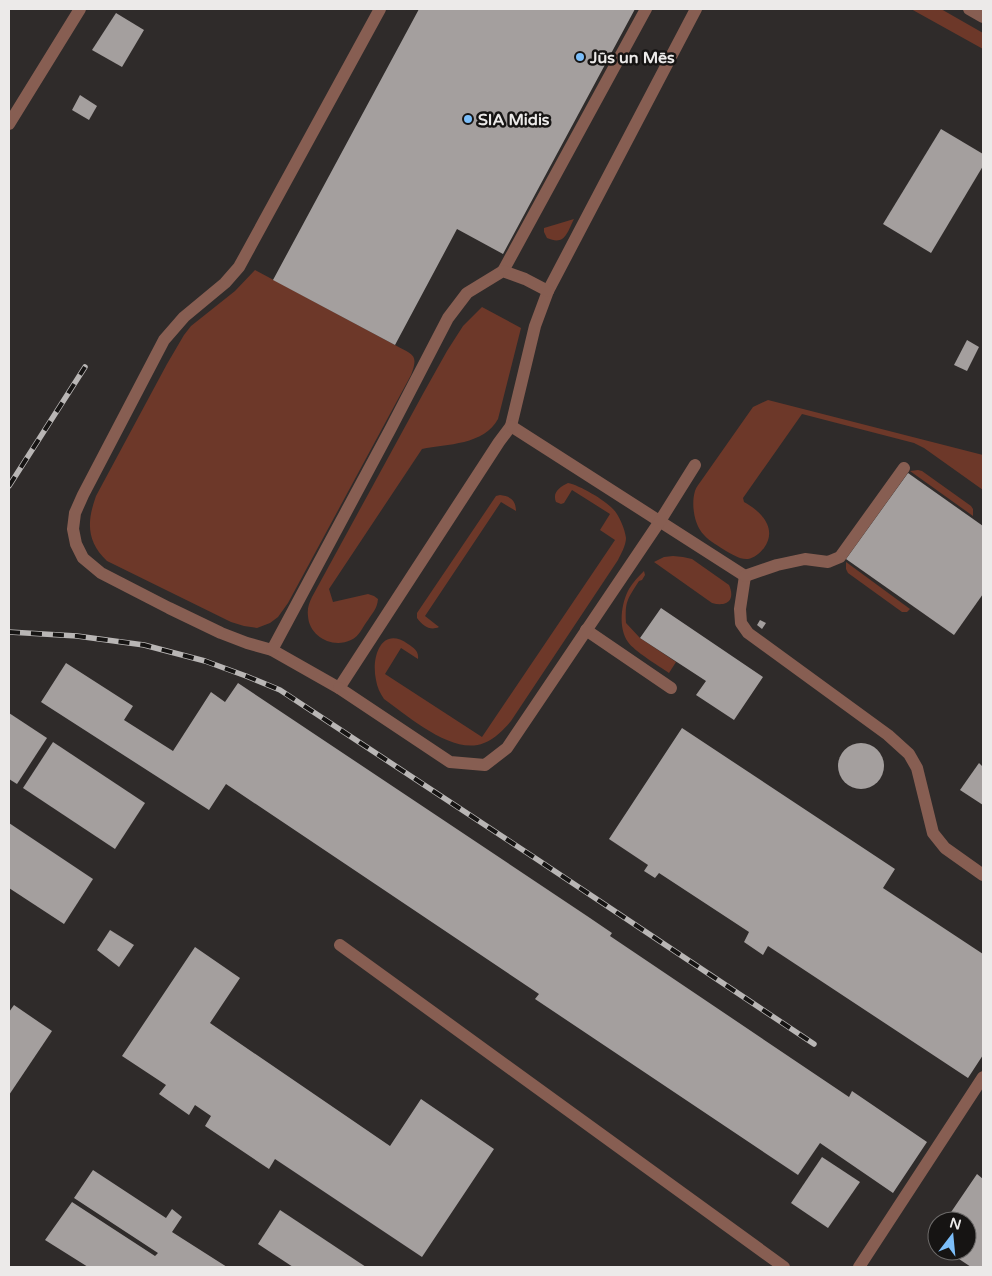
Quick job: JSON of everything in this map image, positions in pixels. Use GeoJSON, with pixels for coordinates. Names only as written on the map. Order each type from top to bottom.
{"type":"FeatureCollection","features":[{"type":"Feature","properties":{"kind":"street"},"geometry":{"type":"LineString","coordinates":[[9,124],[80,9]]}},
{"type":"Feature","properties":{"kind":"street"},"geometry":{"type":"LineString","coordinates":[[380,9],[239,267],[225,283],[184,317],[164,340],[75,513],[73,529],[76,544],[83,558],[101,573],[221,634],[272,650],[339,688],[450,762],[484,765],[506,748],[660,521],[695,465]]}},
{"type":"Feature","properties":{"kind":"street"},"geometry":{"type":"LineString","coordinates":[[272,650],[448,318],[467,293],[503,271],[646,9]]}},
{"type":"Feature","properties":{"kind":"street"},"geometry":{"type":"LineString","coordinates":[[339,688],[511,426],[535,326],[548,291],[696,9]]}},
{"type":"Feature","properties":{"kind":"street"},"geometry":{"type":"LineString","coordinates":[[969,9],[983,17]]}},
{"type":"Feature","properties":{"kind":"street"},"geometry":{"type":"LineString","coordinates":[[503,271],[525,279],[548,291]]}},
{"type":"Feature","properties":{"kind":"street"},"geometry":{"type":"LineString","coordinates":[[511,426],[744,576]]}},
{"type":"Feature","properties":{"kind":"street"},"geometry":{"type":"LineString","coordinates":[[744,576],[777,565],[805,559],[828,562],[840,557],[904,468]]}},
{"type":"Feature","properties":{"kind":"street"},"geometry":{"type":"LineString","coordinates":[[744,576],[740,609],[741,623],[748,633],[888,735],[909,754],[917,768],[933,833],[945,848],[983,875]]}},
{"type":"Feature","properties":{"kind":"street"},"geometry":{"type":"LineString","coordinates":[[586,630],[671,688]]}},
{"type":"Feature","properties":{"kind":"street"},"geometry":{"type":"LineString","coordinates":[[340,944],[784,1267]]}},
{"type":"Feature","properties":{"kind":"street"},"geometry":{"type":"LineString","coordinates":[[859,1267],[983,1077]]}},
{"type":"Feature","properties":{"kind":"shaded area"},"geometry":{"type":"Polygon","coordinates":[[[911,9],[941,9],[983,33],[983,49],[911,9]]]}},
{"type":"Feature","properties":{"kind":"shaded area"},"geometry":{"type":"Polygon","coordinates":[[[574,219],[565,237],[558,240],[547,238],[544,228],[574,219]]]}},
{"type":"Feature","properties":{"kind":"shaded area"},"geometry":{"type":"Polygon","coordinates":[[[255,270],[410,353],[414,359],[411,375],[288,603],[278,617],[270,623],[257,628],[231,622],[107,561],[95,546],[90,530],[91,514],[96,496],[184,335],[191,326],[235,291],[255,270]]]}},
{"type":"Feature","properties":{"kind":"shaded area"},"geometry":{"type":"Polygon","coordinates":[[[482,307],[521,328],[498,419],[492,428],[474,439],[422,449],[329,589],[333,602],[368,594],[378,599],[376,608],[354,639],[336,643],[329,642],[317,635],[309,623],[308,611],[312,597],[447,351],[463,326],[482,307]]]}},
{"type":"Feature","properties":{"kind":"shaded area"},"geometry":{"type":"Polygon","coordinates":[[[768,400],[983,455],[983,490],[914,443],[802,414],[743,498],[744,502],[756,510],[766,521],[769,534],[764,548],[757,555],[748,559],[739,558],[712,542],[701,531],[693,508],[695,490],[753,407],[768,400]]]}},
{"type":"Feature","properties":{"kind":"shaded area"},"geometry":{"type":"Polygon","coordinates":[[[918,470],[971,506],[973,516],[910,471],[918,470]]]}},
{"type":"Feature","properties":{"kind":"shaded area"},"geometry":{"type":"Polygon","coordinates":[[[568,483],[598,497],[609,505],[617,515],[623,526],[626,538],[618,560],[511,721],[499,733],[484,743],[472,746],[459,744],[431,732],[384,699],[377,685],[375,671],[375,662],[380,647],[385,641],[399,639],[414,648],[418,654],[418,659],[401,648],[385,674],[482,737],[615,540],[600,530],[610,514],[572,490],[564,503],[556,502],[556,493],[568,483]]]}},
{"type":"Feature","properties":{"kind":"shaded area"},"geometry":{"type":"Polygon","coordinates":[[[500,495],[512,499],[516,511],[501,502],[425,616],[439,627],[427,627],[417,618],[417,613],[496,496],[500,495]]]}},
{"type":"Feature","properties":{"kind":"shaded area"},"geometry":{"type":"Polygon","coordinates":[[[673,556],[692,559],[729,585],[731,595],[728,602],[722,604],[712,603],[654,562],[664,557],[673,556]]]}},
{"type":"Feature","properties":{"kind":"shaded area"},"geometry":{"type":"Polygon","coordinates":[[[846,562],[910,609],[907,612],[902,612],[848,573],[846,562]]]}},
{"type":"Feature","properties":{"kind":"shaded area"},"geometry":{"type":"Polygon","coordinates":[[[644,571],[645,575],[639,581],[628,601],[626,623],[640,638],[676,662],[669,673],[631,646],[623,630],[622,615],[626,595],[632,584],[644,571]]]}},
{"type":"Feature","properties":{"kind":"building","name":"SIA Midis"},"geometry":{"type":"Polygon","coordinates":[[[419,9],[635,9],[503,254],[457,229],[395,345],[273,280],[419,9]]]}},
{"type":"Feature","properties":{"kind":"building"},"geometry":{"type":"Polygon","coordinates":[[[116,13],[144,30],[122,67],[92,50],[116,13]]]}},
{"type":"Feature","properties":{"kind":"building"},"geometry":{"type":"Polygon","coordinates":[[[80,95],[97,106],[89,120],[72,110],[80,95]]]}},
{"type":"Feature","properties":{"kind":"building"},"geometry":{"type":"Polygon","coordinates":[[[941,129],[983,154],[983,166],[931,253],[883,224],[941,129]]]}},
{"type":"Feature","properties":{"kind":"building"},"geometry":{"type":"Polygon","coordinates":[[[967,340],[979,347],[967,371],[954,365],[967,340]]]}},
{"type":"Feature","properties":{"kind":"building"},"geometry":{"type":"Polygon","coordinates":[[[908,473],[983,526],[983,594],[954,635],[846,559],[908,473]]]}},
{"type":"Feature","properties":{"kind":"building"},"geometry":{"type":"Polygon","coordinates":[[[661,608],[763,677],[734,720],[696,695],[706,681],[640,638],[661,608]]]}},
{"type":"Feature","properties":{"kind":"building"},"geometry":{"type":"Polygon","coordinates":[[[760,620],[766,623],[762,629],[757,625],[760,620]]]}},
{"type":"Feature","properties":{"kind":"building"},"geometry":{"type":"Polygon","coordinates":[[[66,663],[133,706],[124,720],[173,751],[211,692],[225,702],[238,683],[590,918],[612,933],[610,936],[849,1097],[852,1091],[927,1142],[893,1193],[820,1143],[798,1175],[535,999],[539,994],[226,784],[209,810],[41,702],[66,663]]]}},
{"type":"Feature","properties":{"kind":"building"},"geometry":{"type":"Polygon","coordinates":[[[9,713],[47,738],[17,784],[9,779],[9,713]]]}},
{"type":"Feature","properties":{"kind":"building"},"geometry":{"type":"Polygon","coordinates":[[[682,728],[895,869],[883,888],[983,954],[983,1055],[968,1078],[768,946],[763,955],[744,942],[749,932],[659,873],[655,878],[644,871],[648,865],[609,839],[682,728]]]}},
{"type":"Feature","properties":{"kind":"building"},"geometry":{"type":"Polygon","coordinates":[[[53,742],[145,803],[115,849],[23,788],[53,742]]]}},
{"type":"Feature","properties":{"kind":"building"},"geometry":{"type":"Polygon","coordinates":[[[861,743],[874,747],[880,753],[884,766],[880,779],[874,785],[861,789],[848,785],[842,779],[838,766],[842,753],[848,747],[861,743]]]}},
{"type":"Feature","properties":{"kind":"building"},"geometry":{"type":"Polygon","coordinates":[[[979,763],[983,767],[983,805],[960,790],[979,763]]]}},
{"type":"Feature","properties":{"kind":"building"},"geometry":{"type":"Polygon","coordinates":[[[9,823],[93,879],[64,924],[9,888],[9,823]]]}},
{"type":"Feature","properties":{"kind":"building"},"geometry":{"type":"Polygon","coordinates":[[[110,930],[134,945],[119,967],[97,950],[110,930]]]}},
{"type":"Feature","properties":{"kind":"building"},"geometry":{"type":"Polygon","coordinates":[[[195,947],[240,978],[210,1023],[390,1146],[421,1099],[494,1149],[422,1257],[275,1159],[269,1169],[205,1126],[211,1116],[195,1105],[189,1115],[159,1094],[166,1085],[122,1056],[195,947]]]}},
{"type":"Feature","properties":{"kind":"building"},"geometry":{"type":"Polygon","coordinates":[[[14,1005],[52,1031],[9,1095],[9,1012],[14,1005]]]}},
{"type":"Feature","properties":{"kind":"building"},"geometry":{"type":"Polygon","coordinates":[[[822,1157],[860,1182],[828,1228],[791,1203],[822,1157]]]}},
{"type":"Feature","properties":{"kind":"building"},"geometry":{"type":"Polygon","coordinates":[[[93,1170],[166,1218],[172,1209],[182,1217],[172,1232],[227,1267],[88,1267],[45,1240],[72,1202],[155,1256],[158,1253],[74,1198],[93,1170]]]}},
{"type":"Feature","properties":{"kind":"building"},"geometry":{"type":"Polygon","coordinates":[[[977,1174],[983,1179],[983,1267],[971,1267],[962,1261],[977,1261],[977,1211],[952,1211],[977,1174]]]}},
{"type":"Feature","properties":{"kind":"building"},"geometry":{"type":"Polygon","coordinates":[[[280,1210],[366,1267],[293,1267],[258,1244],[280,1210]]]}},
{"type":"Feature","properties":{"kind":"railway"},"geometry":{"type":"LineString","coordinates":[[9,486],[85,367]]}},
{"type":"Feature","properties":{"kind":"railway"},"geometry":{"type":"LineString","coordinates":[[9,632],[77,636],[144,645],[205,661],[280,690],[814,1044]]}},
{"type":"Feature","properties":{"kind":"place","name":"Jūs un Mēs"},"geometry":{"type":"Point","coordinates":[580,57]}},
{"type":"Feature","properties":{"kind":"place","name":"SIA Midis"},"geometry":{"type":"Point","coordinates":[468,119]}}]}
